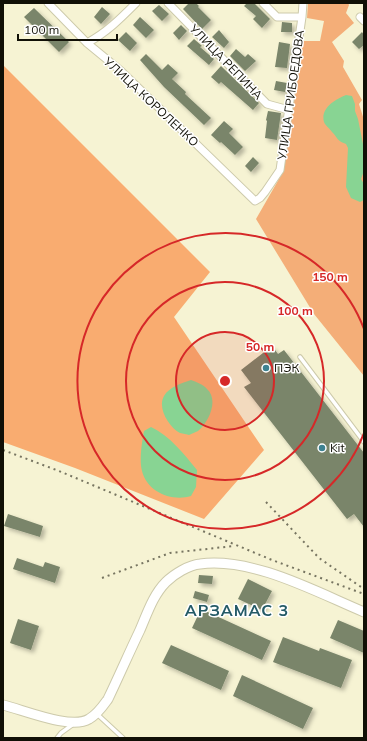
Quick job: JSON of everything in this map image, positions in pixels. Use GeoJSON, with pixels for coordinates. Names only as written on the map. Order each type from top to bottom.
{"type":"FeatureCollection","features":[{"type":"Feature","properties":{"kind":"street","name":"УЛИЦА КОРОЛЕНКО"},"geometry":{"type":"LineString","coordinates":[[48,3],[86,43],[122,71],[255,201]]}},
{"type":"Feature","properties":{"kind":"street"},"geometry":{"type":"LineString","coordinates":[[86,43],[101,35],[113,26],[136,3]]}},
{"type":"Feature","properties":{"kind":"street","name":"УЛИЦА РЕПИНА"},"geometry":{"type":"LineString","coordinates":[[168,3],[267,104],[289,110]]}},
{"type":"Feature","properties":{"kind":"street"},"geometry":{"type":"LineString","coordinates":[[263,3],[277,17],[302,17]]}},
{"type":"Feature","properties":{"kind":"street","name":"УЛИЦА ГРИБОЕДОВА"},"geometry":{"type":"LineString","coordinates":[[255,201],[265,192],[280,170],[303,3]]}},
{"type":"Feature","properties":{"kind":"street"},"geometry":{"type":"LineString","coordinates":[[3,705],[59,721],[75,723],[88,719],[96,714],[108,699],[153,600],[166,582],[184,569],[199,564],[216,563],[259,569],[278,575],[364,612]]}},
{"type":"Feature","properties":{"kind":"lane"},"geometry":{"type":"LineString","coordinates":[[300,357],[364,442]]}},
{"type":"Feature","properties":{"kind":"lane"},"geometry":{"type":"LineString","coordinates":[[96,714],[123,738]]}},
{"type":"Feature","properties":{"kind":"lane"},"geometry":{"type":"LineString","coordinates":[[57,738],[61,733],[75,723]]}},
{"type":"Feature","properties":{"kind":"shaded area"},"geometry":{"type":"Polygon","coordinates":[[[308,3],[348,3],[349,5],[346,13],[354,23],[332,42],[344,61],[343,67],[362,100],[359,104],[364,120],[364,376],[314,314],[256,219],[283,172],[303,41],[320,41],[324,21],[307,18],[308,3]]]}},
{"type":"Feature","properties":{"kind":"shaded area"},"geometry":{"type":"Polygon","coordinates":[[[3,65],[210,272],[174,317],[264,450],[204,519],[75,468],[3,442],[3,65]]]}},
{"type":"Feature","properties":{"kind":"shaded area"},"geometry":{"type":"Polygon","coordinates":[[[346,95],[352,96],[355,104],[355,111],[364,149],[364,171],[361,179],[364,184],[364,200],[360,202],[351,198],[346,187],[348,148],[346,144],[341,142],[325,124],[323,117],[324,112],[330,105],[346,95]]]}},
{"type":"Feature","properties":{"kind":"shaded area"},"geometry":{"type":"Polygon","coordinates":[[[191,380],[201,384],[207,389],[211,394],[212,405],[206,422],[198,431],[189,435],[180,433],[168,422],[163,411],[162,401],[169,390],[191,380]]]}},
{"type":"Feature","properties":{"kind":"shaded area"},"geometry":{"type":"Polygon","coordinates":[[[151,427],[170,440],[197,470],[196,487],[191,496],[176,498],[168,496],[161,494],[149,485],[142,471],[141,456],[144,431],[151,427]]]}},
{"type":"Feature","properties":{"kind":"building"},"geometry":{"type":"Polygon","coordinates":[[[189,3],[196,3],[211,20],[202,29],[183,9],[189,3]]]}},
{"type":"Feature","properties":{"kind":"building"},"geometry":{"type":"Polygon","coordinates":[[[247,3],[254,3],[270,19],[262,28],[253,19],[256,16],[244,6],[247,3]]]}},
{"type":"Feature","properties":{"kind":"building"},"geometry":{"type":"Polygon","coordinates":[[[159,5],[169,14],[162,21],[152,11],[159,5]]]}},
{"type":"Feature","properties":{"kind":"building"},"geometry":{"type":"Polygon","coordinates":[[[102,7],[110,14],[101,24],[94,17],[102,7]]]}},
{"type":"Feature","properties":{"kind":"building"},"geometry":{"type":"Polygon","coordinates":[[[34,8],[69,42],[59,52],[24,17],[34,8]]]}},
{"type":"Feature","properties":{"kind":"building"},"geometry":{"type":"Polygon","coordinates":[[[140,17],[154,30],[146,38],[133,25],[140,17]]]}},
{"type":"Feature","properties":{"kind":"building"},"geometry":{"type":"Polygon","coordinates":[[[282,22],[292,23],[292,32],[281,32],[282,22]]]}},
{"type":"Feature","properties":{"kind":"building"},"geometry":{"type":"Polygon","coordinates":[[[181,25],[187,31],[179,40],[173,33],[181,25]]]}},
{"type":"Feature","properties":{"kind":"building"},"geometry":{"type":"Polygon","coordinates":[[[219,30],[229,42],[224,48],[212,37],[219,30]]]}},
{"type":"Feature","properties":{"kind":"building"},"geometry":{"type":"Polygon","coordinates":[[[126,32],[137,43],[130,51],[118,40],[126,32]]]}},
{"type":"Feature","properties":{"kind":"building"},"geometry":{"type":"Polygon","coordinates":[[[362,32],[364,35],[364,45],[359,49],[352,42],[362,32]]]}},
{"type":"Feature","properties":{"kind":"building"},"geometry":{"type":"Polygon","coordinates":[[[194,39],[202,46],[200,47],[214,59],[209,65],[187,46],[194,39]]]}},
{"type":"Feature","properties":{"kind":"building"},"geometry":{"type":"Polygon","coordinates":[[[279,42],[290,44],[287,68],[275,67],[279,42]]]}},
{"type":"Feature","properties":{"kind":"building"},"geometry":{"type":"Polygon","coordinates":[[[236,49],[245,57],[248,54],[256,61],[245,71],[230,56],[236,49]]]}},
{"type":"Feature","properties":{"kind":"building"},"geometry":{"type":"Polygon","coordinates":[[[146,54],[162,70],[168,64],[178,73],[172,79],[186,92],[185,94],[211,118],[204,125],[164,87],[140,60],[146,54]]]}},
{"type":"Feature","properties":{"kind":"building"},"geometry":{"type":"Polygon","coordinates":[[[221,66],[259,103],[253,110],[221,82],[219,84],[211,77],[221,66]]]}},
{"type":"Feature","properties":{"kind":"building"},"geometry":{"type":"Polygon","coordinates":[[[276,81],[287,83],[285,92],[274,90],[276,81]]]}},
{"type":"Feature","properties":{"kind":"building"},"geometry":{"type":"Polygon","coordinates":[[[268,111],[281,113],[277,140],[265,138],[268,111]]]}},
{"type":"Feature","properties":{"kind":"building"},"geometry":{"type":"Polygon","coordinates":[[[224,121],[233,129],[229,133],[243,147],[235,155],[211,135],[224,121]]]}},
{"type":"Feature","properties":{"kind":"building"},"geometry":{"type":"Polygon","coordinates":[[[253,157],[259,163],[251,172],[245,166],[253,157]]]}},
{"type":"Feature","properties":{"kind":"building"},"geometry":{"type":"Polygon","coordinates":[[[272,346],[278,354],[284,350],[364,453],[364,527],[354,514],[347,519],[244,387],[251,383],[241,370],[272,346]]]}},
{"type":"Feature","properties":{"kind":"building"},"geometry":{"type":"Polygon","coordinates":[[[8,514],[43,526],[40,537],[4,526],[8,514]]]}},
{"type":"Feature","properties":{"kind":"building"},"geometry":{"type":"Polygon","coordinates":[[[17,558],[43,567],[45,562],[60,567],[55,583],[13,569],[17,558]]]}},
{"type":"Feature","properties":{"kind":"building"},"geometry":{"type":"Polygon","coordinates":[[[199,575],[213,576],[212,584],[198,583],[199,575]]]}},
{"type":"Feature","properties":{"kind":"building"},"geometry":{"type":"Polygon","coordinates":[[[248,579],[272,591],[262,610],[238,599],[248,579]]]}},
{"type":"Feature","properties":{"kind":"building"},"geometry":{"type":"Polygon","coordinates":[[[195,591],[209,595],[207,602],[193,598],[195,591]]]}},
{"type":"Feature","properties":{"kind":"building"},"geometry":{"type":"Polygon","coordinates":[[[201,609],[271,641],[262,660],[192,628],[201,609]]]}},
{"type":"Feature","properties":{"kind":"building"},"geometry":{"type":"Polygon","coordinates":[[[18,619],[39,626],[31,650],[10,643],[18,619]]]}},
{"type":"Feature","properties":{"kind":"building"},"geometry":{"type":"Polygon","coordinates":[[[338,620],[364,631],[364,653],[330,638],[338,620]]]}},
{"type":"Feature","properties":{"kind":"building"},"geometry":{"type":"Polygon","coordinates":[[[283,637],[319,651],[320,648],[352,660],[341,688],[273,662],[283,637]]]}},
{"type":"Feature","properties":{"kind":"building"},"geometry":{"type":"Polygon","coordinates":[[[171,645],[229,671],[221,690],[162,663],[171,645]]]}},
{"type":"Feature","properties":{"kind":"building"},"geometry":{"type":"Polygon","coordinates":[[[242,675],[313,708],[303,729],[233,696],[242,675]]]}},
{"type":"Feature","properties":{"kind":"railway"},"geometry":{"type":"LineString","coordinates":[[3,450],[59,471],[272,560],[364,594]]}},
{"type":"Feature","properties":{"kind":"railway"},"geometry":{"type":"LineString","coordinates":[[266,502],[319,558],[364,589]]}},
{"type":"Feature","properties":{"kind":"railway"},"geometry":{"type":"LineString","coordinates":[[102,578],[170,553],[234,546]]}},
{"type":"Feature","properties":{"kind":"place","name":"ПЭК"},"geometry":{"type":"Point","coordinates":[266,368]}},
{"type":"Feature","properties":{"kind":"place","name":"Kit"},"geometry":{"type":"Point","coordinates":[322,448]}},
{"type":"Feature","properties":{"kind":"district","name":"АРЗАМАС 3"},"geometry":{"type":"Point","coordinates":[237,610]}}]}
